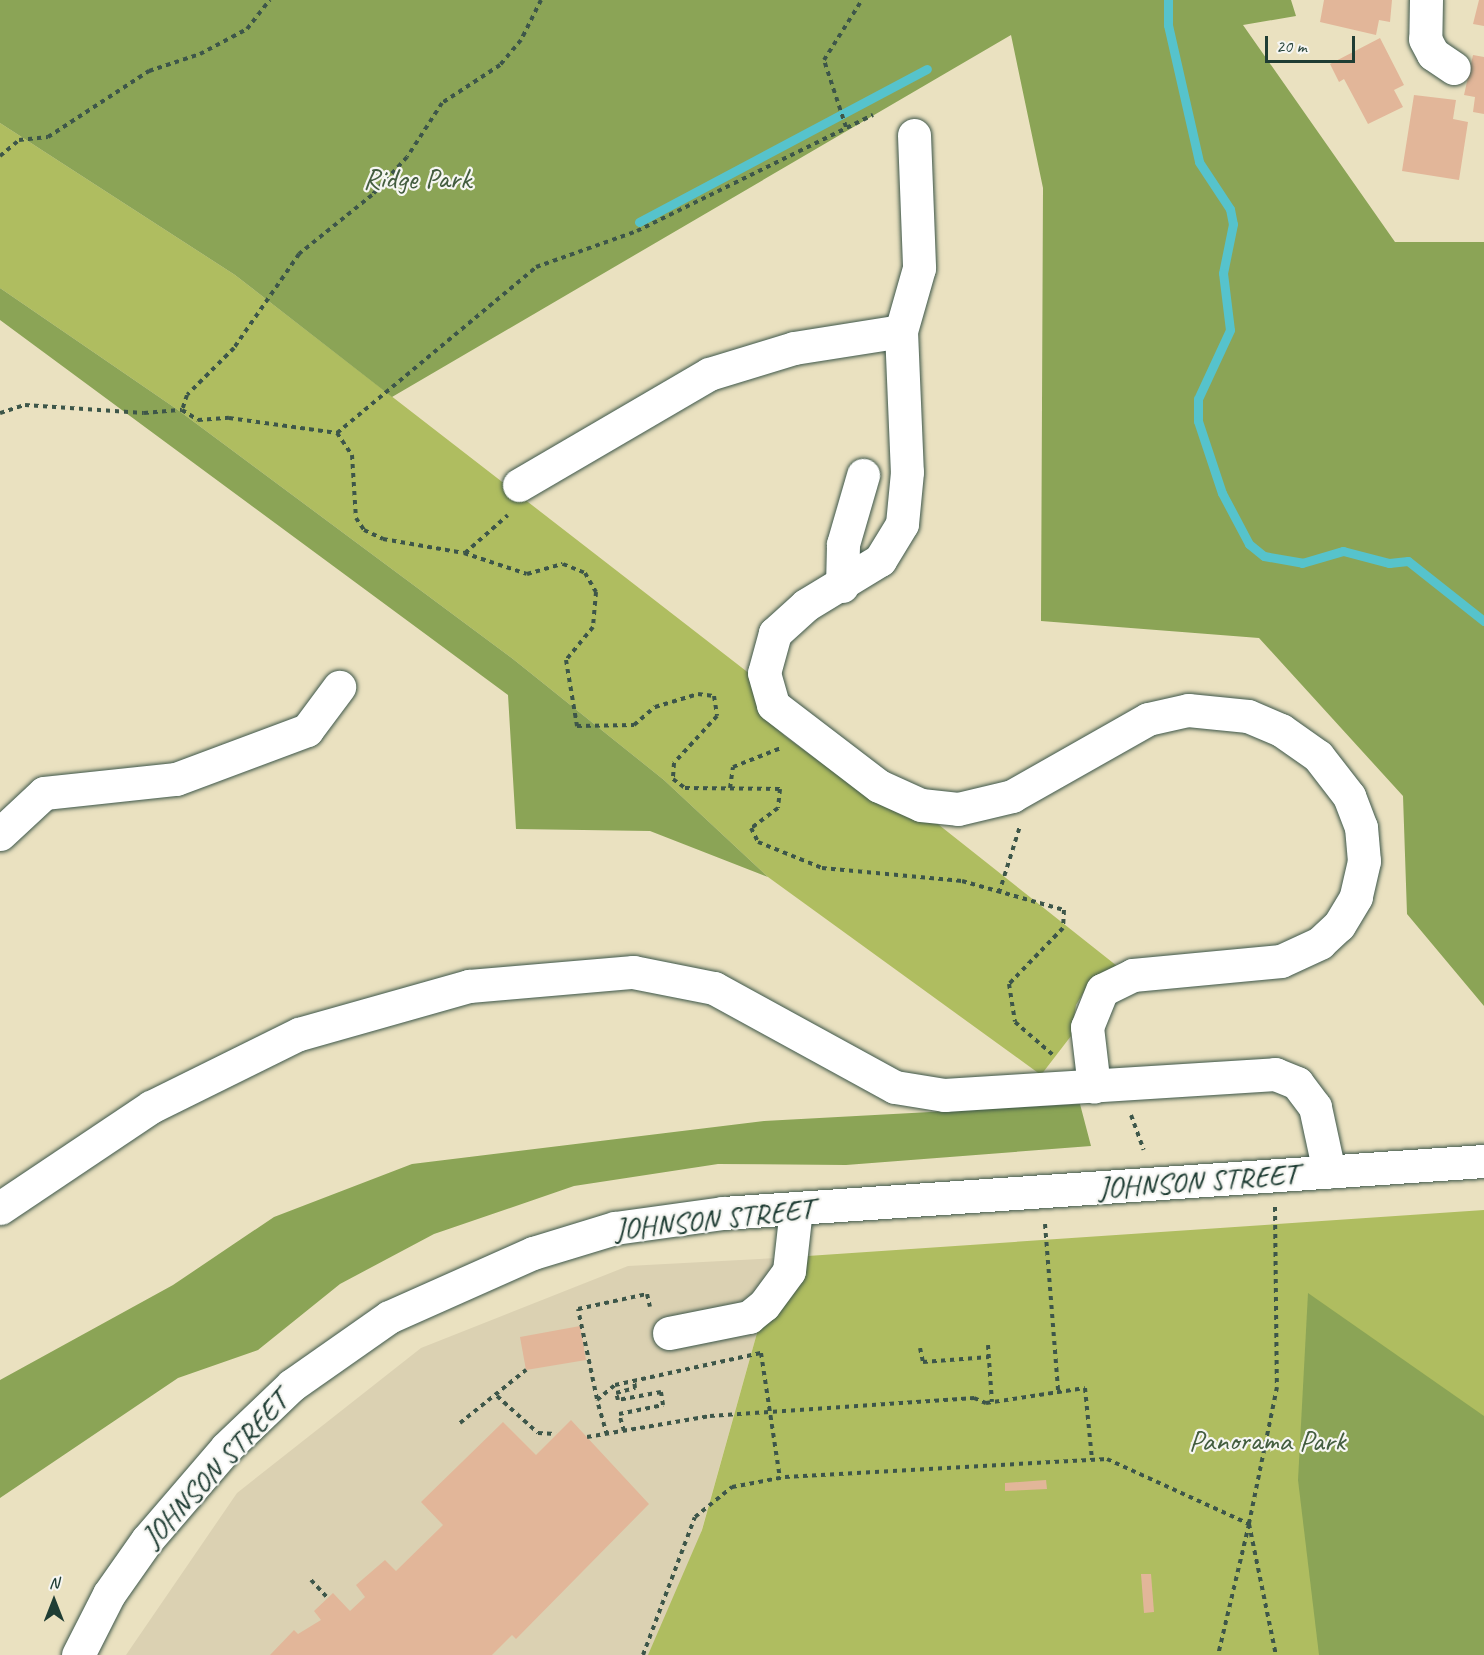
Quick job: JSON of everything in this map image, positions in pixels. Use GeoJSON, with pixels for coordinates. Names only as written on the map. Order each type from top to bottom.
{"type":"FeatureCollection","features":[{"type":"Feature","properties":{"kind":"street"},"geometry":{"type":"LineString","coordinates":[[1426,0],[1425,39],[1433,54],[1454,68]]}},
{"type":"Feature","properties":{"kind":"street"},"geometry":{"type":"LineString","coordinates":[[914,135],[920,268],[901,331],[907,472],[902,524],[880,560],[786,620],[768,646],[767,691],[773,705],[796,727],[905,800],[958,809],[1012,796],[1148,718],[1207,710],[1248,716],[1302,742],[1335,775],[1361,826],[1364,861],[1356,897],[1339,925],[1320,943],[1281,961],[1133,975],[1102,990],[1087,1027],[1094,1087]]}},
{"type":"Feature","properties":{"kind":"street"},"geometry":{"type":"LineString","coordinates":[[519,485],[709,374],[794,348],[901,331]]}},
{"type":"Feature","properties":{"kind":"street"},"geometry":{"type":"LineString","coordinates":[[842,586],[843,544],[863,475]]}},
{"type":"Feature","properties":{"kind":"street"},"geometry":{"type":"LineString","coordinates":[[0,834],[44,793],[176,779],[307,730],[339,687]]}},
{"type":"Feature","properties":{"kind":"street"},"geometry":{"type":"LineString","coordinates":[[0,1208],[151,1107],[299,1034],[389,1005],[548,976],[633,972],[714,988],[895,1087],[944,1095],[1094,1087],[1261,1073],[1287,1078],[1315,1107],[1329,1172]]}},
{"type":"Feature","properties":{"kind":"street","name":"JOHNSON STREET"},"geometry":{"type":"LineString","coordinates":[[78,1655],[127,1569],[219,1455],[292,1385],[389,1317],[485,1271],[615,1228],[796,1209],[1484,1161]]}},
{"type":"Feature","properties":{"kind":"street"},"geometry":{"type":"LineString","coordinates":[[669,1333],[749,1317],[764,1305],[792,1264],[796,1209]]}},
{"type":"Feature","properties":{"kind":"path"},"geometry":{"type":"LineString","coordinates":[[0,156],[19,140],[48,137],[149,71],[200,54],[247,29],[270,0]]}},
{"type":"Feature","properties":{"kind":"path"},"geometry":{"type":"LineString","coordinates":[[182,410],[187,395],[234,348],[299,254],[372,195],[407,157],[442,102],[500,65],[521,40],[541,0]]}},
{"type":"Feature","properties":{"kind":"path"},"geometry":{"type":"LineString","coordinates":[[846,127],[837,110],[824,60],[862,0]]}},
{"type":"Feature","properties":{"kind":"path"},"geometry":{"type":"LineString","coordinates":[[337,434],[536,267],[637,231],[873,115]]}},
{"type":"Feature","properties":{"kind":"path"},"geometry":{"type":"LineString","coordinates":[[0,413],[25,405],[144,413],[182,410],[198,420],[229,418],[337,434],[352,455],[351,495],[364,530],[404,546],[464,553],[527,574],[564,564],[585,573],[595,584],[593,627],[566,660],[577,726],[634,725],[655,707],[708,693],[718,700],[717,716],[674,764],[673,779],[685,788],[780,789],[778,808],[755,822],[751,834],[758,842],[811,865],[930,875],[1058,905],[1067,915],[1063,928],[1009,984],[1015,1022],[1058,1059]]}},
{"type":"Feature","properties":{"kind":"path"},"geometry":{"type":"LineString","coordinates":[[464,553],[502,525],[519,485]]}},
{"type":"Feature","properties":{"kind":"path"},"geometry":{"type":"LineString","coordinates":[[730,788],[733,767],[772,756],[796,727]]}},
{"type":"Feature","properties":{"kind":"path"},"geometry":{"type":"LineString","coordinates":[[999,893],[1017,843],[1020,819],[1012,796]]}},
{"type":"Feature","properties":{"kind":"path"},"geometry":{"type":"LineString","coordinates":[[1129,1110],[1144,1150]]}},
{"type":"Feature","properties":{"kind":"path"},"geometry":{"type":"LineString","coordinates":[[1218,1655],[1249,1524],[1277,1387],[1272,1176]]}},
{"type":"Feature","properties":{"kind":"path"},"geometry":{"type":"LineString","coordinates":[[1045,1224],[1058,1391]]}},
{"type":"Feature","properties":{"kind":"path"},"geometry":{"type":"LineString","coordinates":[[607,1436],[578,1309],[647,1294],[658,1335],[669,1333]]}},
{"type":"Feature","properties":{"kind":"path"},"geometry":{"type":"LineString","coordinates":[[988,1345],[992,1402]]}},
{"type":"Feature","properties":{"kind":"path"},"geometry":{"type":"LineString","coordinates":[[921,1348],[923,1362],[989,1357]]}},
{"type":"Feature","properties":{"kind":"path"},"geometry":{"type":"LineString","coordinates":[[597,1400],[615,1385],[761,1353],[780,1478]]}},
{"type":"Feature","properties":{"kind":"path"},"geometry":{"type":"LineString","coordinates":[[460,1423],[497,1396],[526,1370]]}},
{"type":"Feature","properties":{"kind":"path"},"geometry":{"type":"LineString","coordinates":[[624,1431],[619,1414],[663,1405],[661,1392],[618,1400],[616,1393],[635,1388],[634,1380]]}},
{"type":"Feature","properties":{"kind":"path"},"geometry":{"type":"LineString","coordinates":[[587,1437],[771,1412],[974,1398],[992,1402],[1085,1388],[1092,1459]]}},
{"type":"Feature","properties":{"kind":"path"},"geometry":{"type":"LineString","coordinates":[[497,1396],[538,1433],[556,1434]]}},
{"type":"Feature","properties":{"kind":"path"},"geometry":{"type":"LineString","coordinates":[[643,1655],[695,1517],[732,1487],[780,1478],[1107,1459],[1249,1524]]}},
{"type":"Feature","properties":{"kind":"path"},"geometry":{"type":"LineString","coordinates":[[1249,1524],[1276,1655]]}},
{"type":"Feature","properties":{"kind":"path"},"geometry":{"type":"LineString","coordinates":[[311,1580],[328,1598]]}},
{"type":"Feature","properties":{"kind":"shaded area"},"geometry":{"type":"Polygon","coordinates":[[[778,1258],[697,1547],[1023,1655],[126,1655],[237,1493],[421,1348],[628,1266],[778,1258]]]}},
{"type":"Feature","properties":{"kind":"green space","name":"Ridge Park"},"geometry":{"type":"Polygon","coordinates":[[[0,0],[1291,0],[1296,16],[1243,25],[1395,242],[1484,242],[1484,1006],[1407,914],[1403,796],[1259,638],[1041,621],[1043,188],[1011,35],[392,397],[235,275],[0,123],[0,0]]]}},
{"type":"Feature","properties":{"kind":"green space"},"geometry":{"type":"Polygon","coordinates":[[[0,123],[235,275],[750,674],[774,726],[786,737],[853,786],[934,821],[1117,966],[1091,980],[1076,1005],[1071,1036],[1041,1075],[768,877],[664,780],[513,659],[178,410],[0,288],[0,123]]]}},
{"type":"Feature","properties":{"kind":"green space"},"geometry":{"type":"Polygon","coordinates":[[[0,288],[178,410],[513,659],[664,780],[768,877],[650,831],[516,829],[508,695],[0,320],[0,288]]]}},
{"type":"Feature","properties":{"kind":"green space"},"geometry":{"type":"Polygon","coordinates":[[[1080,1104],[1091,1146],[846,1165],[718,1164],[574,1186],[434,1234],[340,1284],[258,1350],[178,1378],[0,1498],[0,1380],[173,1285],[274,1217],[412,1164],[764,1121],[1080,1104]]]}},
{"type":"Feature","properties":{"kind":"green space","name":"Panorama Park"},"geometry":{"type":"Polygon","coordinates":[[[1484,1210],[1484,1655],[648,1655],[702,1530],[778,1258],[1484,1210]]]}},
{"type":"Feature","properties":{"kind":"green space"},"geometry":{"type":"Polygon","coordinates":[[[1308,1293],[1484,1416],[1484,1655],[1319,1655],[1298,1480],[1308,1293]]]}},
{"type":"Feature","properties":{"kind":"building"},"geometry":{"type":"Polygon","coordinates":[[[1324,0],[1392,0],[1390,22],[1379,20],[1376,35],[1320,22],[1324,0]]]}},
{"type":"Feature","properties":{"kind":"building"},"geometry":{"type":"Polygon","coordinates":[[[1479,0],[1484,0],[1484,26],[1473,24],[1479,0]]]}},
{"type":"Feature","properties":{"kind":"building"},"geometry":{"type":"Polygon","coordinates":[[[1380,38],[1404,85],[1394,90],[1403,107],[1368,124],[1344,79],[1339,82],[1330,64],[1380,38]]]}},
{"type":"Feature","properties":{"kind":"building"},"geometry":{"type":"Polygon","coordinates":[[[1473,55],[1484,57],[1484,114],[1473,112],[1475,97],[1464,95],[1473,55]]]}},
{"type":"Feature","properties":{"kind":"building"},"geometry":{"type":"Polygon","coordinates":[[[1414,95],[1456,100],[1453,119],[1468,122],[1459,180],[1402,171],[1414,95]]]}},
{"type":"Feature","properties":{"kind":"building"},"geometry":{"type":"Polygon","coordinates":[[[580,1326],[586,1360],[526,1370],[520,1337],[580,1326]]]}},
{"type":"Feature","properties":{"kind":"building"},"geometry":{"type":"Polygon","coordinates":[[[571,1420],[649,1504],[516,1639],[512,1635],[492,1655],[270,1655],[294,1630],[298,1634],[321,1620],[314,1611],[333,1593],[350,1611],[365,1597],[356,1585],[385,1560],[396,1571],[443,1525],[421,1502],[503,1422],[536,1455],[571,1420]]]}},
{"type":"Feature","properties":{"kind":"building"},"geometry":{"type":"Polygon","coordinates":[[[1046,1480],[1047,1489],[1005,1491],[1005,1483],[1046,1480]]]}},
{"type":"Feature","properties":{"kind":"building"},"geometry":{"type":"Polygon","coordinates":[[[1141,1574],[1151,1574],[1154,1612],[1144,1613],[1141,1574]]]}},
{"type":"Feature","properties":{"kind":"waterway"},"geometry":{"type":"LineString","coordinates":[[1168,0],[1168,25],[1199,162],[1230,209],[1233,224],[1223,273],[1230,330],[1198,399],[1198,421],[1222,493],[1249,544],[1264,556],[1302,563],[1343,551],[1389,563],[1408,561],[1484,621]]}},
{"type":"Feature","properties":{"kind":"waterway"},"geometry":{"type":"LineString","coordinates":[[639,222],[927,69]]}}]}
